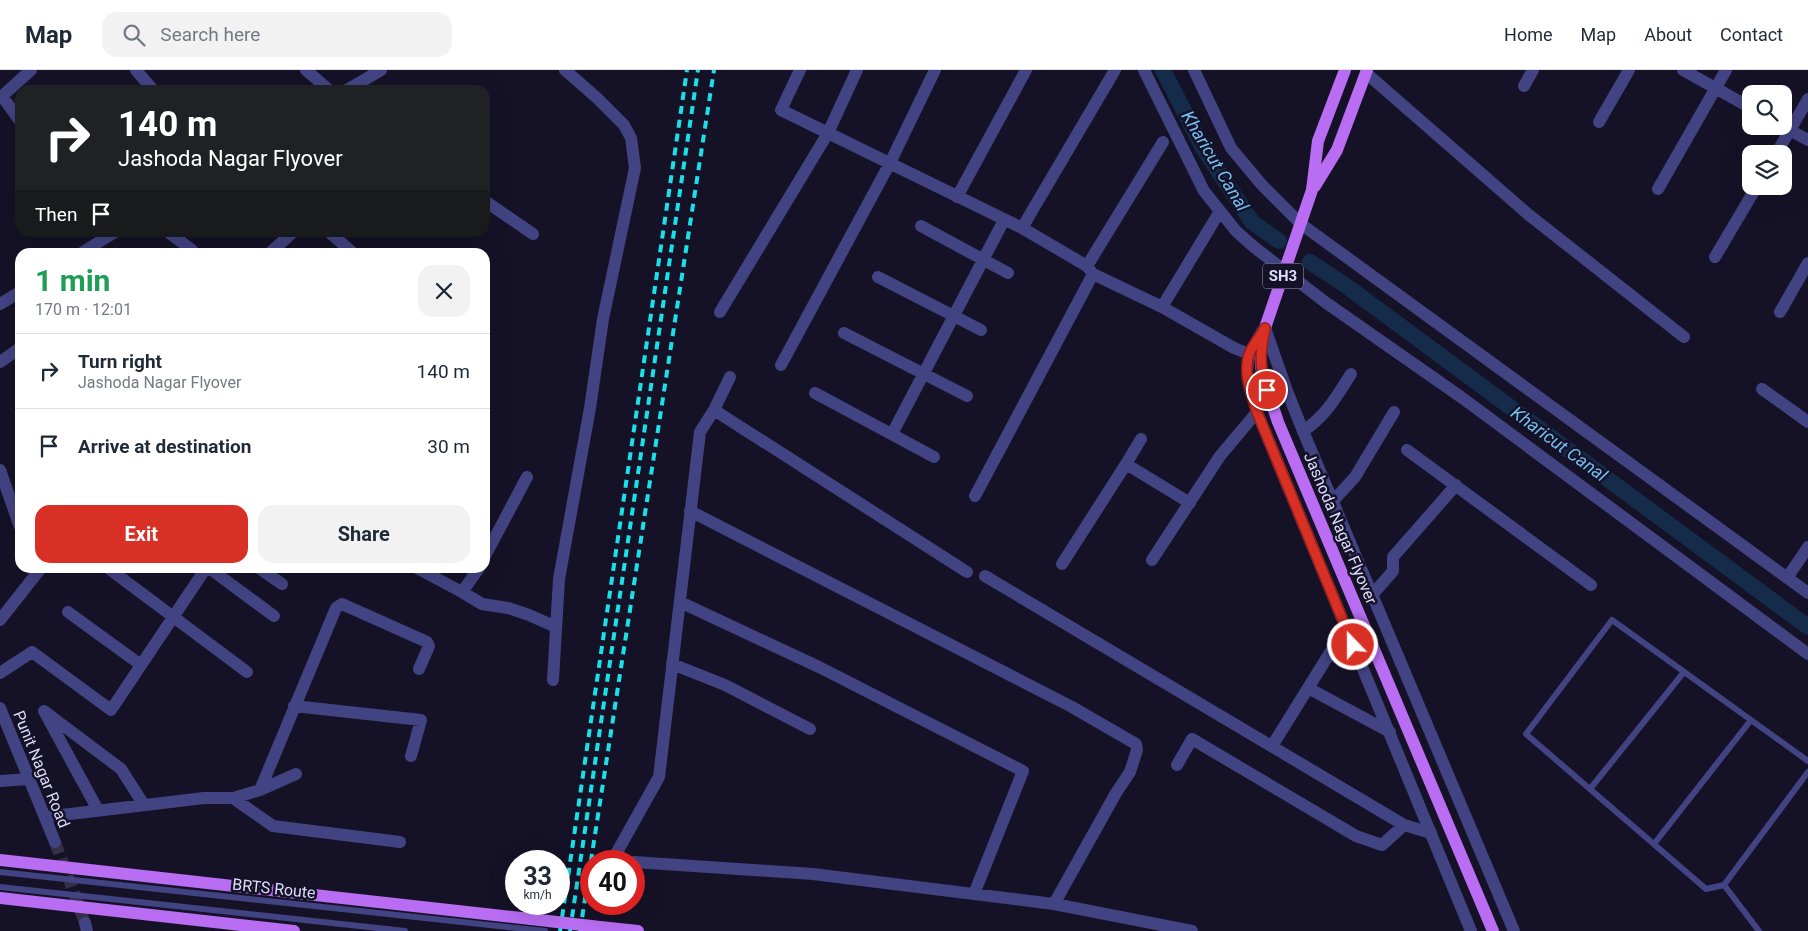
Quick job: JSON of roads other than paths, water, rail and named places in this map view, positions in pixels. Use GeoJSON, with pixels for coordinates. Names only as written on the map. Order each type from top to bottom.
{"type":"FeatureCollection","features":[{"type":"Feature","properties":{"kind":"main road"},"geometry":{"type":"LineString","coordinates":[[1301,224],[1312,190],[1318,141],[1345,70]]}},
{"type":"Feature","properties":{"kind":"main road"},"geometry":{"type":"LineString","coordinates":[[1312,190],[1337,150],[1367,71]]}},
{"type":"Feature","properties":{"kind":"main road","name":"SH3"},"geometry":{"type":"LineString","coordinates":[[1265,328],[1301,224]]}},
{"type":"Feature","properties":{"kind":"main road","name":"Jashoda Nagar Flyover"},"geometry":{"type":"LineString","coordinates":[[1265,328],[1260,352],[1262,374],[1278,422],[1493,931]]}},
{"type":"Feature","properties":{"kind":"main road"},"geometry":{"type":"LineString","coordinates":[[0,860],[530,924],[600,927],[638,931]]}},
{"type":"Feature","properties":{"kind":"main road"},"geometry":{"type":"LineString","coordinates":[[0,898],[294,931]]}},
{"type":"Feature","properties":{"kind":"street"},"geometry":{"type":"LineString","coordinates":[[15,114],[1,97],[31,70]]}},
{"type":"Feature","properties":{"kind":"street"},"geometry":{"type":"LineString","coordinates":[[136,70],[150,85]]}},
{"type":"Feature","properties":{"kind":"street"},"geometry":{"type":"LineString","coordinates":[[306,70],[323,85]]}},
{"type":"Feature","properties":{"kind":"street"},"geometry":{"type":"LineString","coordinates":[[356,85],[381,70]]}},
{"type":"Feature","properties":{"kind":"street"},"geometry":{"type":"LineString","coordinates":[[553,680],[559,579],[590,408],[603,319],[636,168],[631,138],[624,125],[565,70]]}},
{"type":"Feature","properties":{"kind":"street"},"geometry":{"type":"LineString","coordinates":[[800,70],[781,110],[1022,228],[1090,270],[1234,348],[1249,354],[1247,372],[1257,412],[1471,931]]}},
{"type":"Feature","properties":{"kind":"street"},"geometry":{"type":"LineString","coordinates":[[720,312],[828,132],[857,70]]}},
{"type":"Feature","properties":{"kind":"street"},"geometry":{"type":"LineString","coordinates":[[781,365],[890,163],[934,70]]}},
{"type":"Feature","properties":{"kind":"street"},"geometry":{"type":"LineString","coordinates":[[957,197],[1026,70]]}},
{"type":"Feature","properties":{"kind":"street"},"geometry":{"type":"LineString","coordinates":[[1022,228],[1115,70]]}},
{"type":"Feature","properties":{"kind":"street"},"geometry":{"type":"LineString","coordinates":[[1144,70],[1204,191],[1236,231],[1284,272],[1462,397],[1808,654]]}},
{"type":"Feature","properties":{"kind":"street"},"geometry":{"type":"LineString","coordinates":[[1194,70],[1231,148],[1262,185],[1301,224],[1808,593]]}},
{"type":"Feature","properties":{"kind":"street"},"geometry":{"type":"LineString","coordinates":[[1524,86],[1534,70]]}},
{"type":"Feature","properties":{"kind":"street"},"geometry":{"type":"LineString","coordinates":[[1599,122],[1629,70]]}},
{"type":"Feature","properties":{"kind":"street"},"geometry":{"type":"LineString","coordinates":[[1683,70],[1742,103]]}},
{"type":"Feature","properties":{"kind":"street"},"geometry":{"type":"LineString","coordinates":[[1658,189],[1726,70]]}},
{"type":"Feature","properties":{"kind":"street"},"geometry":{"type":"LineString","coordinates":[[1367,71],[1529,215],[1684,337]]}},
{"type":"Feature","properties":{"kind":"street"},"geometry":{"type":"LineString","coordinates":[[1792,120],[1808,99]]}},
{"type":"Feature","properties":{"kind":"street"},"geometry":{"type":"LineString","coordinates":[[1792,131],[1808,140]]}},
{"type":"Feature","properties":{"kind":"street"},"geometry":{"type":"LineString","coordinates":[[974,496],[1090,270],[1163,142]]}},
{"type":"Feature","properties":{"kind":"street"},"geometry":{"type":"LineString","coordinates":[[1715,257],[1752,195]]}},
{"type":"Feature","properties":{"kind":"street"},"geometry":{"type":"LineString","coordinates":[[490,204],[533,234]]}},
{"type":"Feature","properties":{"kind":"street"},"geometry":{"type":"LineString","coordinates":[[1162,308],[1220,211]]}},
{"type":"Feature","properties":{"kind":"street"},"geometry":{"type":"LineString","coordinates":[[892,434],[955,317],[1004,220]]}},
{"type":"Feature","properties":{"kind":"street"},"geometry":{"type":"LineString","coordinates":[[921,226],[1008,273]]}},
{"type":"Feature","properties":{"kind":"street"},"geometry":{"type":"LineString","coordinates":[[89,248],[104,237]]}},
{"type":"Feature","properties":{"kind":"street"},"geometry":{"type":"LineString","coordinates":[[175,237],[189,248]]}},
{"type":"Feature","properties":{"kind":"street"},"geometry":{"type":"LineString","coordinates":[[275,248],[288,237]]}},
{"type":"Feature","properties":{"kind":"street"},"geometry":{"type":"LineString","coordinates":[[335,237],[347,248]]}},
{"type":"Feature","properties":{"kind":"street"},"geometry":{"type":"LineString","coordinates":[[1780,312],[1808,263]]}},
{"type":"Feature","properties":{"kind":"street"},"geometry":{"type":"LineString","coordinates":[[878,277],[981,330]]}},
{"type":"Feature","properties":{"kind":"street"},"geometry":{"type":"LineString","coordinates":[[1,301],[15,294]]}},
{"type":"Feature","properties":{"kind":"street"},"geometry":{"type":"LineString","coordinates":[[1265,328],[1303,431],[1514,931]]}},
{"type":"Feature","properties":{"kind":"street","name":"SH3"},"geometry":{"type":"LineString","coordinates":[[1249,354],[1265,328]]}},
{"type":"Feature","properties":{"kind":"street"},"geometry":{"type":"LineString","coordinates":[[844,332],[967,396]]}},
{"type":"Feature","properties":{"kind":"street"},"geometry":{"type":"LineString","coordinates":[[0,362],[15,352]]}},
{"type":"Feature","properties":{"kind":"street"},"geometry":{"type":"LineString","coordinates":[[1303,431],[1317,422],[1326,412],[1351,374]]}},
{"type":"Feature","properties":{"kind":"street"},"geometry":{"type":"LineString","coordinates":[[618,850],[659,777],[700,432],[714,410],[730,377]]}},
{"type":"Feature","properties":{"kind":"street"},"geometry":{"type":"LineString","coordinates":[[1762,389],[1808,422]]}},
{"type":"Feature","properties":{"kind":"street"},"geometry":{"type":"LineString","coordinates":[[815,393],[934,457]]}},
{"type":"Feature","properties":{"kind":"street"},"geometry":{"type":"LineString","coordinates":[[714,410],[967,572]]}},
{"type":"Feature","properties":{"kind":"street"},"geometry":{"type":"LineString","coordinates":[[1152,560],[1220,456],[1257,412]]}},
{"type":"Feature","properties":{"kind":"street"},"geometry":{"type":"LineString","coordinates":[[1332,501],[1355,477],[1394,412]]}},
{"type":"Feature","properties":{"kind":"street"},"geometry":{"type":"LineString","coordinates":[[1062,564],[1141,439]]}},
{"type":"Feature","properties":{"kind":"street"},"geometry":{"type":"LineString","coordinates":[[1407,450],[1591,585]]}},
{"type":"Feature","properties":{"kind":"street"},"geometry":{"type":"LineString","coordinates":[[1126,464],[1190,503]]}},
{"type":"Feature","properties":{"kind":"street"},"geometry":{"type":"LineString","coordinates":[[0,470],[15,513]]}},
{"type":"Feature","properties":{"kind":"street"},"geometry":{"type":"LineString","coordinates":[[490,547],[527,477]]}},
{"type":"Feature","properties":{"kind":"street"},"geometry":{"type":"LineString","coordinates":[[1372,595],[1393,571],[1393,557],[1456,485]]}},
{"type":"Feature","properties":{"kind":"street"},"geometry":{"type":"LineString","coordinates":[[690,511],[1072,707],[1136,744],[1137,750],[1130,772],[1116,792],[1054,904]]}},
{"type":"Feature","properties":{"kind":"street"},"geometry":{"type":"LineString","coordinates":[[1787,578],[1808,546]]}},
{"type":"Feature","properties":{"kind":"street"},"geometry":{"type":"LineString","coordinates":[[0,620],[35,573]]}},
{"type":"Feature","properties":{"kind":"street"},"geometry":{"type":"LineString","coordinates":[[115,573],[247,672]]}},
{"type":"Feature","properties":{"kind":"street"},"geometry":{"type":"LineString","coordinates":[[0,672],[32,652],[111,710],[173,616],[204,573]]}},
{"type":"Feature","properties":{"kind":"street"},"geometry":{"type":"LineString","coordinates":[[215,573],[274,616]]}},
{"type":"Feature","properties":{"kind":"street"},"geometry":{"type":"LineString","coordinates":[[266,573],[282,584]]}},
{"type":"Feature","properties":{"kind":"street"},"geometry":{"type":"LineString","coordinates":[[426,573],[482,604],[508,608],[529,615],[556,628]]}},
{"type":"Feature","properties":{"kind":"street"},"geometry":{"type":"LineString","coordinates":[[462,592],[475,573]]}},
{"type":"Feature","properties":{"kind":"street"},"geometry":{"type":"LineString","coordinates":[[985,576],[1404,825],[1431,833]]}},
{"type":"Feature","properties":{"kind":"street"},"geometry":{"type":"LineString","coordinates":[[680,602],[819,666],[1023,771],[974,894]]}},
{"type":"Feature","properties":{"kind":"street"},"geometry":{"type":"LineString","coordinates":[[260,790],[333,613],[342,604],[426,642],[429,646],[419,669]]}},
{"type":"Feature","properties":{"kind":"street"},"geometry":{"type":"LineString","coordinates":[[68,612],[141,665]]}},
{"type":"Feature","properties":{"kind":"street"},"geometry":{"type":"LineString","coordinates":[[1272,746],[1346,627]]}},
{"type":"Feature","properties":{"kind":"street"},"geometry":{"type":"LineString","coordinates":[[672,664],[724,685],[810,729]]}},
{"type":"Feature","properties":{"kind":"street"},"geometry":{"type":"LineString","coordinates":[[1308,688],[1390,732]]}},
{"type":"Feature","properties":{"kind":"street"},"geometry":{"type":"LineString","coordinates":[[98,810],[41,706],[121,769],[144,805]]}},
{"type":"Feature","properties":{"kind":"street"},"geometry":{"type":"LineString","coordinates":[[294,706],[421,720],[411,756]]}},
{"type":"Feature","properties":{"kind":"street","name":"Punit Nagar Road"},"geometry":{"type":"LineString","coordinates":[[0,708],[55,842]]}},
{"type":"Feature","properties":{"kind":"street"},"geometry":{"type":"LineString","coordinates":[[1176,765],[1192,739],[1356,836],[1382,845],[1404,825]]}},
{"type":"Feature","properties":{"kind":"street"},"geometry":{"type":"LineString","coordinates":[[45,817],[204,798],[233,798],[260,790],[296,774]]}},
{"type":"Feature","properties":{"kind":"street"},"geometry":{"type":"LineString","coordinates":[[0,781],[29,779]]}},
{"type":"Feature","properties":{"kind":"street"},"geometry":{"type":"LineString","coordinates":[[233,798],[272,826],[400,842]]}},
{"type":"Feature","properties":{"kind":"street"},"geometry":{"type":"LineString","coordinates":[[645,863],[813,874],[974,894],[1054,904],[1192,931]]}},
{"type":"Feature","properties":{"kind":"lane"},"geometry":{"type":"LineString","coordinates":[[1808,761],[1612,620],[1526,734],[1706,889],[1724,885],[1808,772]]}},
{"type":"Feature","properties":{"kind":"lane"},"geometry":{"type":"LineString","coordinates":[[1590,789],[1684,672]]}},
{"type":"Feature","properties":{"kind":"lane"},"geometry":{"type":"LineString","coordinates":[[1654,844],[1751,720]]}},
{"type":"Feature","properties":{"kind":"lane","name":"BRTS Route"},"geometry":{"type":"LineString","coordinates":[[0,872],[530,924],[545,931]]}},
{"type":"Feature","properties":{"kind":"lane"},"geometry":{"type":"LineString","coordinates":[[1724,885],[1759,931]]}},
{"type":"Feature","properties":{"kind":"lane","name":"BRTS Route"},"geometry":{"type":"LineString","coordinates":[[0,887],[405,931]]}},
{"type":"Feature","properties":{"kind":"waterway","name":"Kharicut Canal"},"geometry":{"type":"LineString","coordinates":[[1163,70],[1203,148],[1252,222],[1279,241]]}},
{"type":"Feature","properties":{"kind":"waterway","name":"Kharicut Canal"},"geometry":{"type":"LineString","coordinates":[[1310,262],[1345,285],[1808,627]]}},
{"type":"Feature","properties":{"kind":"tunnel"},"geometry":{"type":"LineString","coordinates":[[55,842],[85,923]]}},
{"type":"Feature","properties":{"kind":"railway"},"geometry":{"type":"LineString","coordinates":[[560,931],[687,70]]}},
{"type":"Feature","properties":{"kind":"railway"},"geometry":{"type":"LineString","coordinates":[[570,931],[698,70]]}},
{"type":"Feature","properties":{"kind":"railway"},"geometry":{"type":"LineString","coordinates":[[580,931],[714,70]]}}]}
